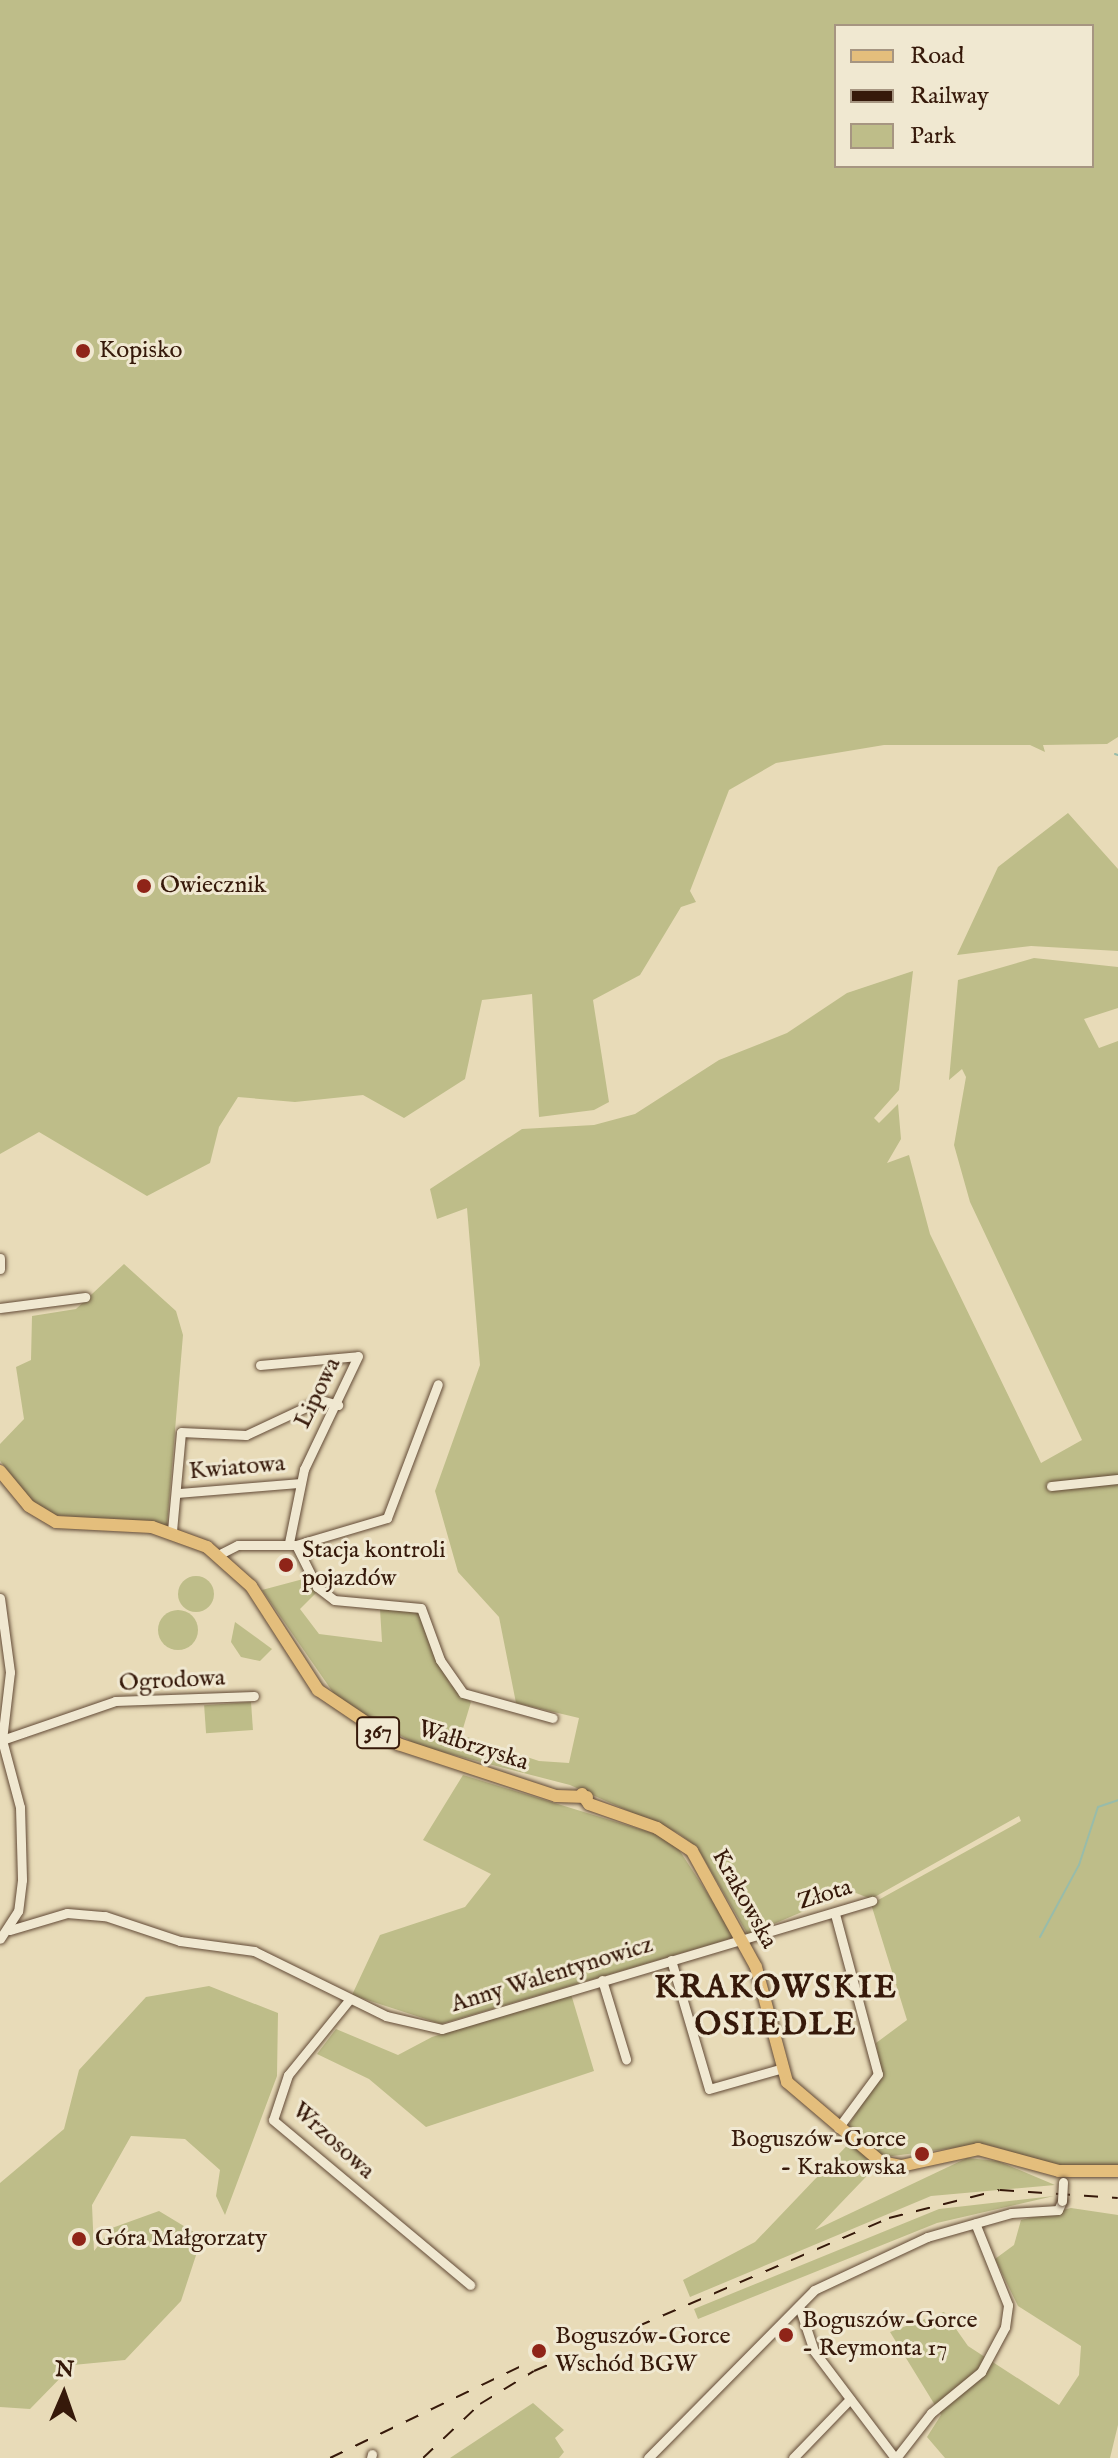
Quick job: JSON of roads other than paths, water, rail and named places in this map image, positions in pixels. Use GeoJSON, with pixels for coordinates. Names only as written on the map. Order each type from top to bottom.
{"type":"FeatureCollection","features":[{"type":"Feature","properties":{"kind":"main road","name":"Wałbrzyska"},"geometry":{"type":"LineString","coordinates":[[0,1471],[29,1506],[56,1522],[172,1531],[218,1555],[251,1586],[306,1673],[339,1708],[420,1755],[564,1798],[585,1796]]}},
{"type":"Feature","properties":{"kind":"main road","name":"Krakowska"},"geometry":{"type":"LineString","coordinates":[[585,1796],[601,1809],[684,1843],[745,1940],[783,2068],[798,2097],[881,2162],[901,2166],[978,2149],[1066,2176],[1118,2171]]}},
{"type":"Feature","properties":{"kind":"street"},"geometry":{"type":"LineString","coordinates":[[0,1258],[0,1269]]}},
{"type":"Feature","properties":{"kind":"street"},"geometry":{"type":"LineString","coordinates":[[0,1308],[85,1297]]}},
{"type":"Feature","properties":{"kind":"street","name":"Lipowa"},"geometry":{"type":"LineString","coordinates":[[260,1365],[358,1356],[300,1483],[293,1544]]}},
{"type":"Feature","properties":{"kind":"street"},"geometry":{"type":"LineString","coordinates":[[218,1555],[238,1545],[293,1544],[393,1511],[438,1384]]}},
{"type":"Feature","properties":{"kind":"street"},"geometry":{"type":"LineString","coordinates":[[172,1531],[178,1493],[181,1432],[246,1435],[321,1400],[338,1405]]}},
{"type":"Feature","properties":{"kind":"street"},"geometry":{"type":"LineString","coordinates":[[1051,1486],[1089,1486],[1118,1479]]}},
{"type":"Feature","properties":{"kind":"street","name":"Kwiatowa"},"geometry":{"type":"LineString","coordinates":[[178,1493],[300,1483]]}},
{"type":"Feature","properties":{"kind":"street"},"geometry":{"type":"LineString","coordinates":[[293,1544],[317,1587],[334,1600],[421,1608],[440,1660],[463,1693],[553,1718]]}},
{"type":"Feature","properties":{"kind":"street"},"geometry":{"type":"LineString","coordinates":[[0,1598],[10,1672],[2,1740],[20,1807],[18,1911],[10,1930],[0,1939]]}},
{"type":"Feature","properties":{"kind":"street","name":"Ogrodowa"},"geometry":{"type":"LineString","coordinates":[[2,1740],[115,1701],[254,1696]]}},
{"type":"Feature","properties":{"kind":"street","name":"Złota"},"geometry":{"type":"LineString","coordinates":[[745,1940],[872,1901]]}},
{"type":"Feature","properties":{"kind":"street"},"geometry":{"type":"LineString","coordinates":[[18,1911],[30,1924]]}},
{"type":"Feature","properties":{"kind":"street","name":"Anny Walentynowicz"},"geometry":{"type":"LineString","coordinates":[[10,1930],[82,1912],[180,1941],[254,1951],[349,2000],[442,2029],[745,1940]]}},
{"type":"Feature","properties":{"kind":"street"},"geometry":{"type":"LineString","coordinates":[[835,1914],[878,2074],[840,2130]]}},
{"type":"Feature","properties":{"kind":"street"},"geometry":{"type":"LineString","coordinates":[[671,1960],[709,2089],[783,2068]]}},
{"type":"Feature","properties":{"kind":"street"},"geometry":{"type":"LineString","coordinates":[[602,1980],[626,2059]]}},
{"type":"Feature","properties":{"kind":"street","name":"Wrzosowa"},"geometry":{"type":"LineString","coordinates":[[349,2000],[288,2075],[273,2120],[470,2285]]}},
{"type":"Feature","properties":{"kind":"street"},"geometry":{"type":"LineString","coordinates":[[648,2458],[799,2306],[846,2275],[975,2223],[1058,2210],[1066,2176]]}},
{"type":"Feature","properties":{"kind":"street"},"geometry":{"type":"LineString","coordinates":[[799,2306],[814,2351],[896,2458],[931,2413],[981,2372],[1005,2327],[1008,2305],[975,2223]]}},
{"type":"Feature","properties":{"kind":"street"},"geometry":{"type":"LineString","coordinates":[[793,2458],[850,2399]]}},
{"type":"Feature","properties":{"kind":"waterway"},"geometry":{"type":"LineString","coordinates":[[1040,1937],[1079,1865],[1098,1807],[1118,1800]]}},
{"type":"Feature","properties":{"kind":"railway"},"geometry":{"type":"LineString","coordinates":[[423,2458],[480,2404],[534,2371],[889,2218],[1000,2190],[1118,2198]]}},
{"type":"Feature","properties":{"kind":"railway"},"geometry":{"type":"LineString","coordinates":[[330,2458],[521,2366]]}},
{"type":"Feature","properties":{"kind":"place","name":"Kopisko"},"geometry":{"type":"Point","coordinates":[83,351]}},
{"type":"Feature","properties":{"kind":"place","name":"Owiecznik"},"geometry":{"type":"Point","coordinates":[144,886]}},
{"type":"Feature","properties":{"kind":"place","name":"Stacja kontroli pojazdów"},"geometry":{"type":"Point","coordinates":[286,1565]}},
{"type":"Feature","properties":{"kind":"place","name":"Boguszów-Gorce - Krakowska"},"geometry":{"type":"Point","coordinates":[922,2154]}},
{"type":"Feature","properties":{"kind":"place","name":"Góra Małgorzaty"},"geometry":{"type":"Point","coordinates":[79,2239]}},
{"type":"Feature","properties":{"kind":"place","name":"Boguszów-Gorce - Reymonta 17"},"geometry":{"type":"Point","coordinates":[786,2335]}},
{"type":"Feature","properties":{"kind":"place","name":"Boguszów-Gorce Wschód BGW"},"geometry":{"type":"Point","coordinates":[539,2351]}},
{"type":"Feature","properties":{"kind":"district","name":"KRAKOWSKIE OSIEDLE"},"geometry":{"type":"Point","coordinates":[776,2008]}}]}
